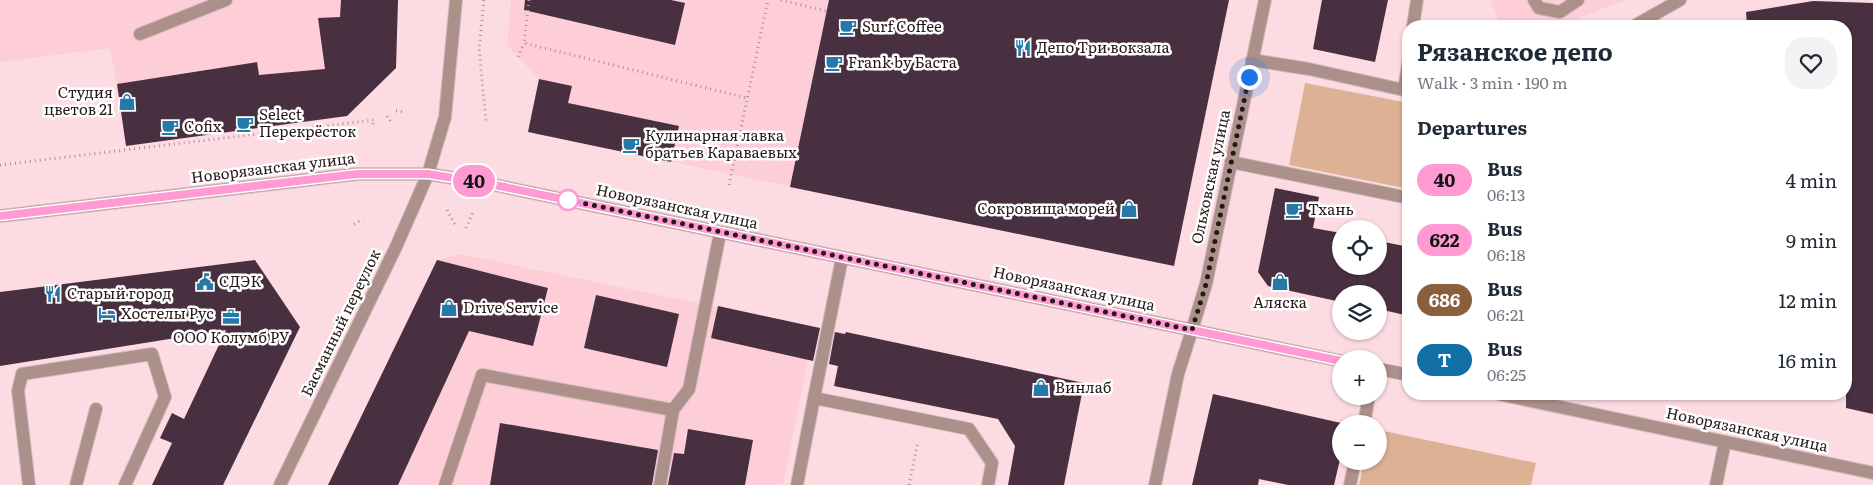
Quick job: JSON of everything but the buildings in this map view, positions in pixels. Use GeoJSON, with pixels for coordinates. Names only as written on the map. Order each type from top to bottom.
{"type":"FeatureCollection","features":[{"type":"Feature","properties":{"kind":"street"},"geometry":{"type":"LineString","coordinates":[[140,34],[226,0]]}},
{"type":"Feature","properties":{"kind":"street","name":"Басманный переулок"},"geometry":{"type":"LineString","coordinates":[[280,485],[396,247],[428,174],[444,117],[456,0]]}},
{"type":"Feature","properties":{"kind":"street","name":"Ольховская улица"},"geometry":{"type":"LineString","coordinates":[[1155,485],[1178,374],[1206,284],[1265,0]]}},
{"type":"Feature","properties":{"kind":"street"},"geometry":{"type":"LineString","coordinates":[[1414,20],[1417,0]]}},
{"type":"Feature","properties":{"kind":"street"},"geometry":{"type":"LineString","coordinates":[[1534,0],[1539,8],[1560,12],[1578,0]]}},
{"type":"Feature","properties":{"kind":"street"},"geometry":{"type":"LineString","coordinates":[[1645,20],[1680,0]]}},
{"type":"Feature","properties":{"kind":"street"},"geometry":{"type":"LineString","coordinates":[[1252,60],[1309,69],[1402,90]]}},
{"type":"Feature","properties":{"kind":"street"},"geometry":{"type":"LineString","coordinates":[[1231,162],[1402,197]]}},
{"type":"Feature","properties":{"kind":"street","name":"Новорязанская улица"},"geometry":{"type":"LineString","coordinates":[[0,216],[357,174],[428,174],[485,183],[1332,359]]}},
{"type":"Feature","properties":{"kind":"street"},"geometry":{"type":"LineString","coordinates":[[660,485],[673,410],[689,389],[720,233]]}},
{"type":"Feature","properties":{"kind":"street"},"geometry":{"type":"LineString","coordinates":[[797,485],[842,258]]}},
{"type":"Feature","properties":{"kind":"street"},"geometry":{"type":"LineString","coordinates":[[29,485],[18,391],[22,374],[152,354],[165,397],[125,485]]}},
{"type":"Feature","properties":{"kind":"street"},"geometry":{"type":"LineString","coordinates":[[1387,371],[1402,374]]}},
{"type":"Feature","properties":{"kind":"street"},"geometry":{"type":"LineString","coordinates":[[445,485],[482,375],[673,410]]}},
{"type":"Feature","properties":{"kind":"street"},"geometry":{"type":"LineString","coordinates":[[814,398],[969,429],[992,463],[988,485]]}},
{"type":"Feature","properties":{"kind":"street","name":"Новорязанская улица"},"geometry":{"type":"LineString","coordinates":[[1526,400],[1873,473]]}},
{"type":"Feature","properties":{"kind":"street"},"geometry":{"type":"LineString","coordinates":[[76,485],[96,409]]}},
{"type":"Feature","properties":{"kind":"street"},"geometry":{"type":"LineString","coordinates":[[1716,485],[1725,442]]}},
{"type":"Feature","properties":{"kind":"street"},"geometry":{"type":"LineString","coordinates":[[1350,485],[1354,470]]}},
{"type":"Feature","properties":{"kind":"path"},"geometry":{"type":"LineString","coordinates":[[484,0],[479,48],[486,122]]}},
{"type":"Feature","properties":{"kind":"path"},"geometry":{"type":"LineString","coordinates":[[518,57],[524,43],[529,0]]}},
{"type":"Feature","properties":{"kind":"path"},"geometry":{"type":"LineString","coordinates":[[729,185],[768,0]]}},
{"type":"Feature","properties":{"kind":"path"},"geometry":{"type":"LineString","coordinates":[[781,0],[826,11]]}},
{"type":"Feature","properties":{"kind":"path"},"geometry":{"type":"LineString","coordinates":[[524,43],[747,98]]}},
{"type":"Feature","properties":{"kind":"path"},"geometry":{"type":"LineString","coordinates":[[396,111],[405,112]]}},
{"type":"Feature","properties":{"kind":"path"},"geometry":{"type":"LineString","coordinates":[[387,116],[392,122]]}},
{"type":"Feature","properties":{"kind":"path"},"geometry":{"type":"LineString","coordinates":[[0,165],[374,120],[372,126]]}},
{"type":"Feature","properties":{"kind":"path"},"geometry":{"type":"LineString","coordinates":[[447,210],[456,227]]}},
{"type":"Feature","properties":{"kind":"path"},"geometry":{"type":"LineString","coordinates":[[466,228],[474,210]]}},
{"type":"Feature","properties":{"kind":"path"},"geometry":{"type":"LineString","coordinates":[[354,224],[363,219]]}},
{"type":"Feature","properties":{"kind":"path"},"geometry":{"type":"LineString","coordinates":[[909,485],[923,420]]}},
{"type":"Feature","properties":{"kind":"shaded area"},"geometry":{"type":"Polygon","coordinates":[[[0,0],[398,0],[396,68],[347,116],[267,127],[256,62],[117,84],[110,48],[0,62],[0,0]]]}},
{"type":"Feature","properties":{"kind":"shaded area","name":"Депо Три вокзала"},"geometry":{"type":"Polygon","coordinates":[[[511,0],[1229,0],[1174,266],[528,132],[539,79],[507,45],[511,0]]]}},
{"type":"Feature","properties":{"kind":"shaded area"},"geometry":{"type":"Polygon","coordinates":[[[1491,0],[1626,0],[1573,20],[1498,20],[1491,0]]]}},
{"type":"Feature","properties":{"kind":"shaded area"},"geometry":{"type":"Polygon","coordinates":[[[1305,83],[1402,102],[1402,188],[1289,165],[1305,83]]]}},
{"type":"Feature","properties":{"kind":"shaded area"},"geometry":{"type":"Polygon","coordinates":[[[460,254],[814,327],[783,485],[328,485],[437,260],[460,254]]]}},
{"type":"Feature","properties":{"kind":"shaded area"},"geometry":{"type":"Polygon","coordinates":[[[1387,432],[1536,463],[1531,485],[1359,485],[1362,470],[1387,470],[1387,432]]]}},
{"type":"Feature","properties":{"kind":"bus line","name":"40"},"geometry":{"type":"LineString","coordinates":[[0,216],[357,174],[428,174],[485,183],[1332,359]]}},
{"type":"Feature","properties":{"kind":"place","name":"Surf Coffee"},"geometry":{"type":"Point","coordinates":[848,27]}},
{"type":"Feature","properties":{"kind":"place","name":"Депо Три вокзала"},"geometry":{"type":"Point","coordinates":[1023,48]}},
{"type":"Feature","properties":{"kind":"place","name":"Frank by Баста"},"geometry":{"type":"Point","coordinates":[834,63]}},
{"type":"Feature","properties":{"kind":"place","name":"Студия цветов 21"},"geometry":{"type":"Point","coordinates":[127,102]}},
{"type":"Feature","properties":{"kind":"place","name":"Select Перекрёсток"},"geometry":{"type":"Point","coordinates":[245,124]}},
{"type":"Feature","properties":{"kind":"place","name":"Cofix"},"geometry":{"type":"Point","coordinates":[170,127]}},
{"type":"Feature","properties":{"kind":"place","name":"Кулинарная лавка братьев Караваевых"},"geometry":{"type":"Point","coordinates":[631,145]}},
{"type":"Feature","properties":{"kind":"place","name":"Сокровища морей"},"geometry":{"type":"Point","coordinates":[1129,209]}},
{"type":"Feature","properties":{"kind":"place","name":"Тхань"},"geometry":{"type":"Point","coordinates":[1294,210]}},
{"type":"Feature","properties":{"kind":"place","name":"СДЭК"},"geometry":{"type":"Point","coordinates":[205,282]}},
{"type":"Feature","properties":{"kind":"place","name":"Аляска"},"geometry":{"type":"Point","coordinates":[1280,282]}},
{"type":"Feature","properties":{"kind":"place","name":"Старый город"},"geometry":{"type":"Point","coordinates":[53,294]}},
{"type":"Feature","properties":{"kind":"place","name":"Drive Service"},"geometry":{"type":"Point","coordinates":[449,308]}},
{"type":"Feature","properties":{"kind":"place","name":"Хостелы Рус"},"geometry":{"type":"Point","coordinates":[107,314]}},
{"type":"Feature","properties":{"kind":"place","name":"ООО Колумб РУ"},"geometry":{"type":"Point","coordinates":[231,317]}},
{"type":"Feature","properties":{"kind":"place","name":"Винлаб"},"geometry":{"type":"Point","coordinates":[1041,388]}},
{"type":"Feature","properties":{"kind":"route"},"geometry":{"type":"LineString","coordinates":[[568,200],[1192,330],[1206,284],[1249,77]]}}]}
